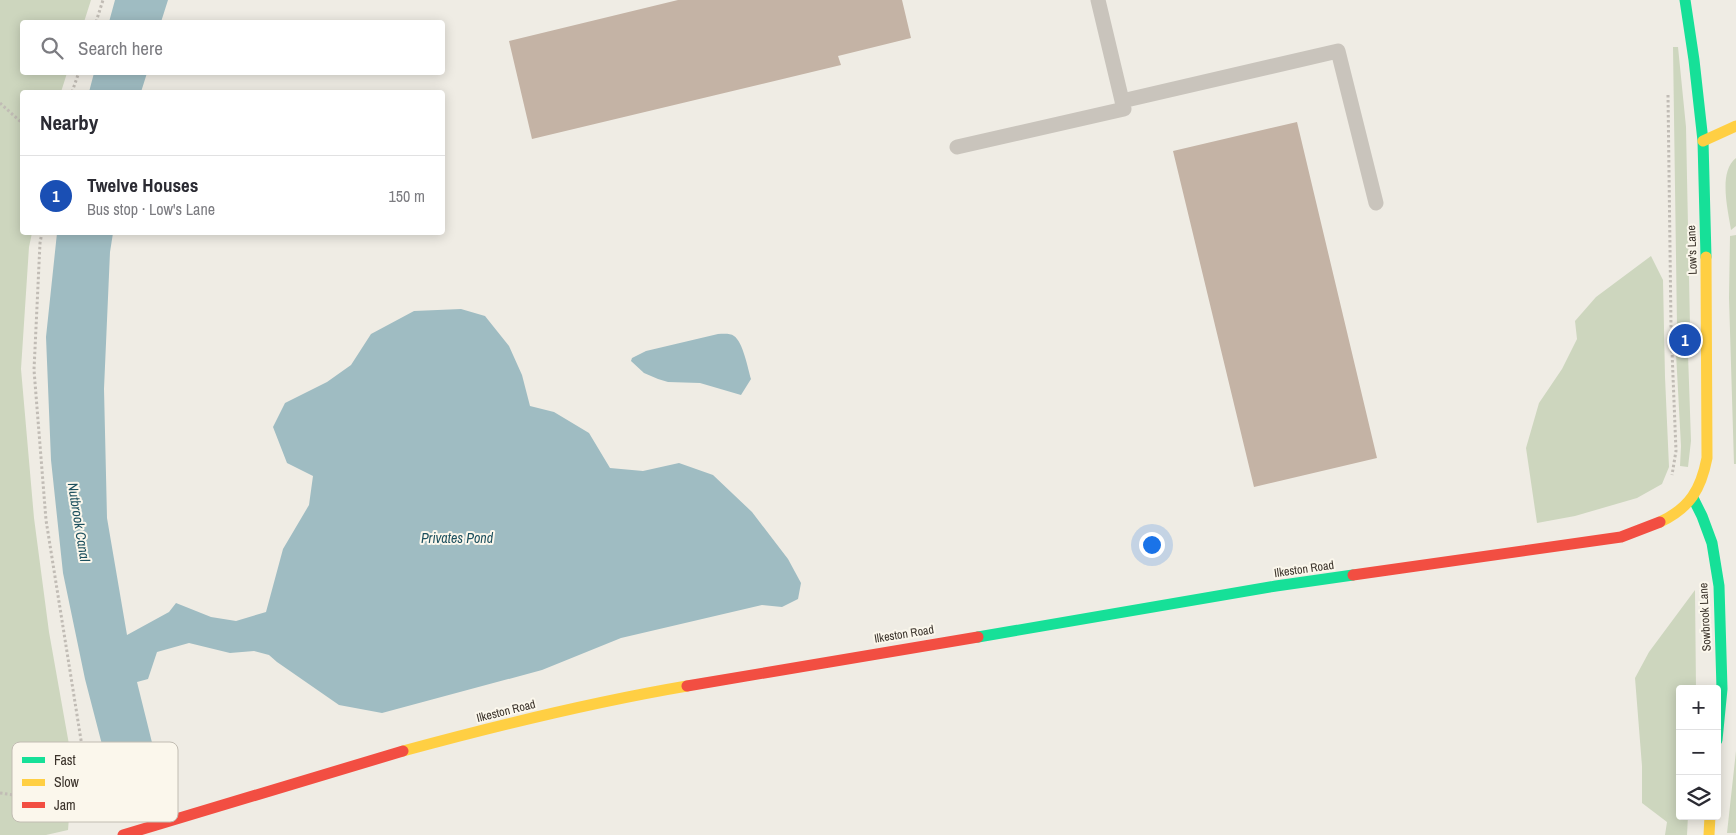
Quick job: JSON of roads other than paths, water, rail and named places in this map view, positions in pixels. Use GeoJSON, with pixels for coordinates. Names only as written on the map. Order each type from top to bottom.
{"type":"FeatureCollection","features":[{"type":"Feature","properties":{"kind":"street","name":"Low's Lane"},"geometry":{"type":"LineString","coordinates":[[1685,0],[1694,60],[1702,141],[1707,287],[1707,458],[1706,469],[1693,498]]}},
{"type":"Feature","properties":{"kind":"street"},"geometry":{"type":"LineString","coordinates":[[1702,141],[1736,126]]}},
{"type":"Feature","properties":{"kind":"street","name":"Sowbrook Lane"},"geometry":{"type":"LineString","coordinates":[[1693,498],[1712,544],[1719,586],[1722,689],[1718,730]]}},
{"type":"Feature","properties":{"kind":"street","name":"Ilkeston Road"},"geometry":{"type":"LineString","coordinates":[[178,818],[343,768],[447,739],[674,688],[1276,586],[1621,537],[1651,528],[1676,514],[1693,498]]}},
{"type":"Feature","properties":{"kind":"street"},"geometry":{"type":"LineString","coordinates":[[1708,835],[1710,820]]}},
{"type":"Feature","properties":{"kind":"street","name":"Ilkeston Road"},"geometry":{"type":"LineString","coordinates":[[123,835],[166,822]]}},
{"type":"Feature","properties":{"kind":"lane"},"geometry":{"type":"LineString","coordinates":[[957,147],[1124,108],[1098,0]]}},
{"type":"Feature","properties":{"kind":"lane"},"geometry":{"type":"LineString","coordinates":[[1122,101],[1338,51],[1376,203]]}},
{"type":"Feature","properties":{"kind":"water"},"geometry":{"type":"Polygon","coordinates":[[[115,0],[168,0],[162,20],[110,20],[115,0]]]}},
{"type":"Feature","properties":{"kind":"water"},"geometry":{"type":"Polygon","coordinates":[[[93,75],[146,75],[142,90],[90,90],[93,75]]]}},
{"type":"Feature","properties":{"kind":"water","name":"Privates Pond"},"geometry":{"type":"Polygon","coordinates":[[[57,235],[113,235],[110,252],[104,389],[107,518],[127,635],[169,612],[176,603],[211,617],[236,621],[266,612],[283,549],[309,505],[313,476],[287,463],[273,427],[285,403],[327,382],[351,365],[371,334],[414,311],[461,309],[485,316],[509,346],[522,375],[530,406],[554,412],[589,433],[610,468],[643,471],[679,463],[713,475],[752,512],[788,559],[801,583],[798,599],[782,607],[762,605],[621,638],[542,670],[382,713],[339,705],[269,655],[254,651],[230,653],[189,643],[157,652],[148,679],[137,682],[152,742],[101,742],[85,679],[63,573],[51,460],[46,337],[57,235]]]}},
{"type":"Feature","properties":{"kind":"water"},"geometry":{"type":"Polygon","coordinates":[[[718,334],[734,336],[743,350],[751,379],[741,395],[700,383],[668,382],[658,379],[644,373],[631,361],[632,358],[646,351],[718,334]]]}},
{"type":"Feature","properties":{"kind":"place","name":"Twelve Houses"},"geometry":{"type":"Point","coordinates":[1685,340]}},
{"type":"Feature","properties":{"kind":"water label","name":"Nutbrook Canal"},"geometry":{"type":"Point","coordinates":[79,522]}}]}
